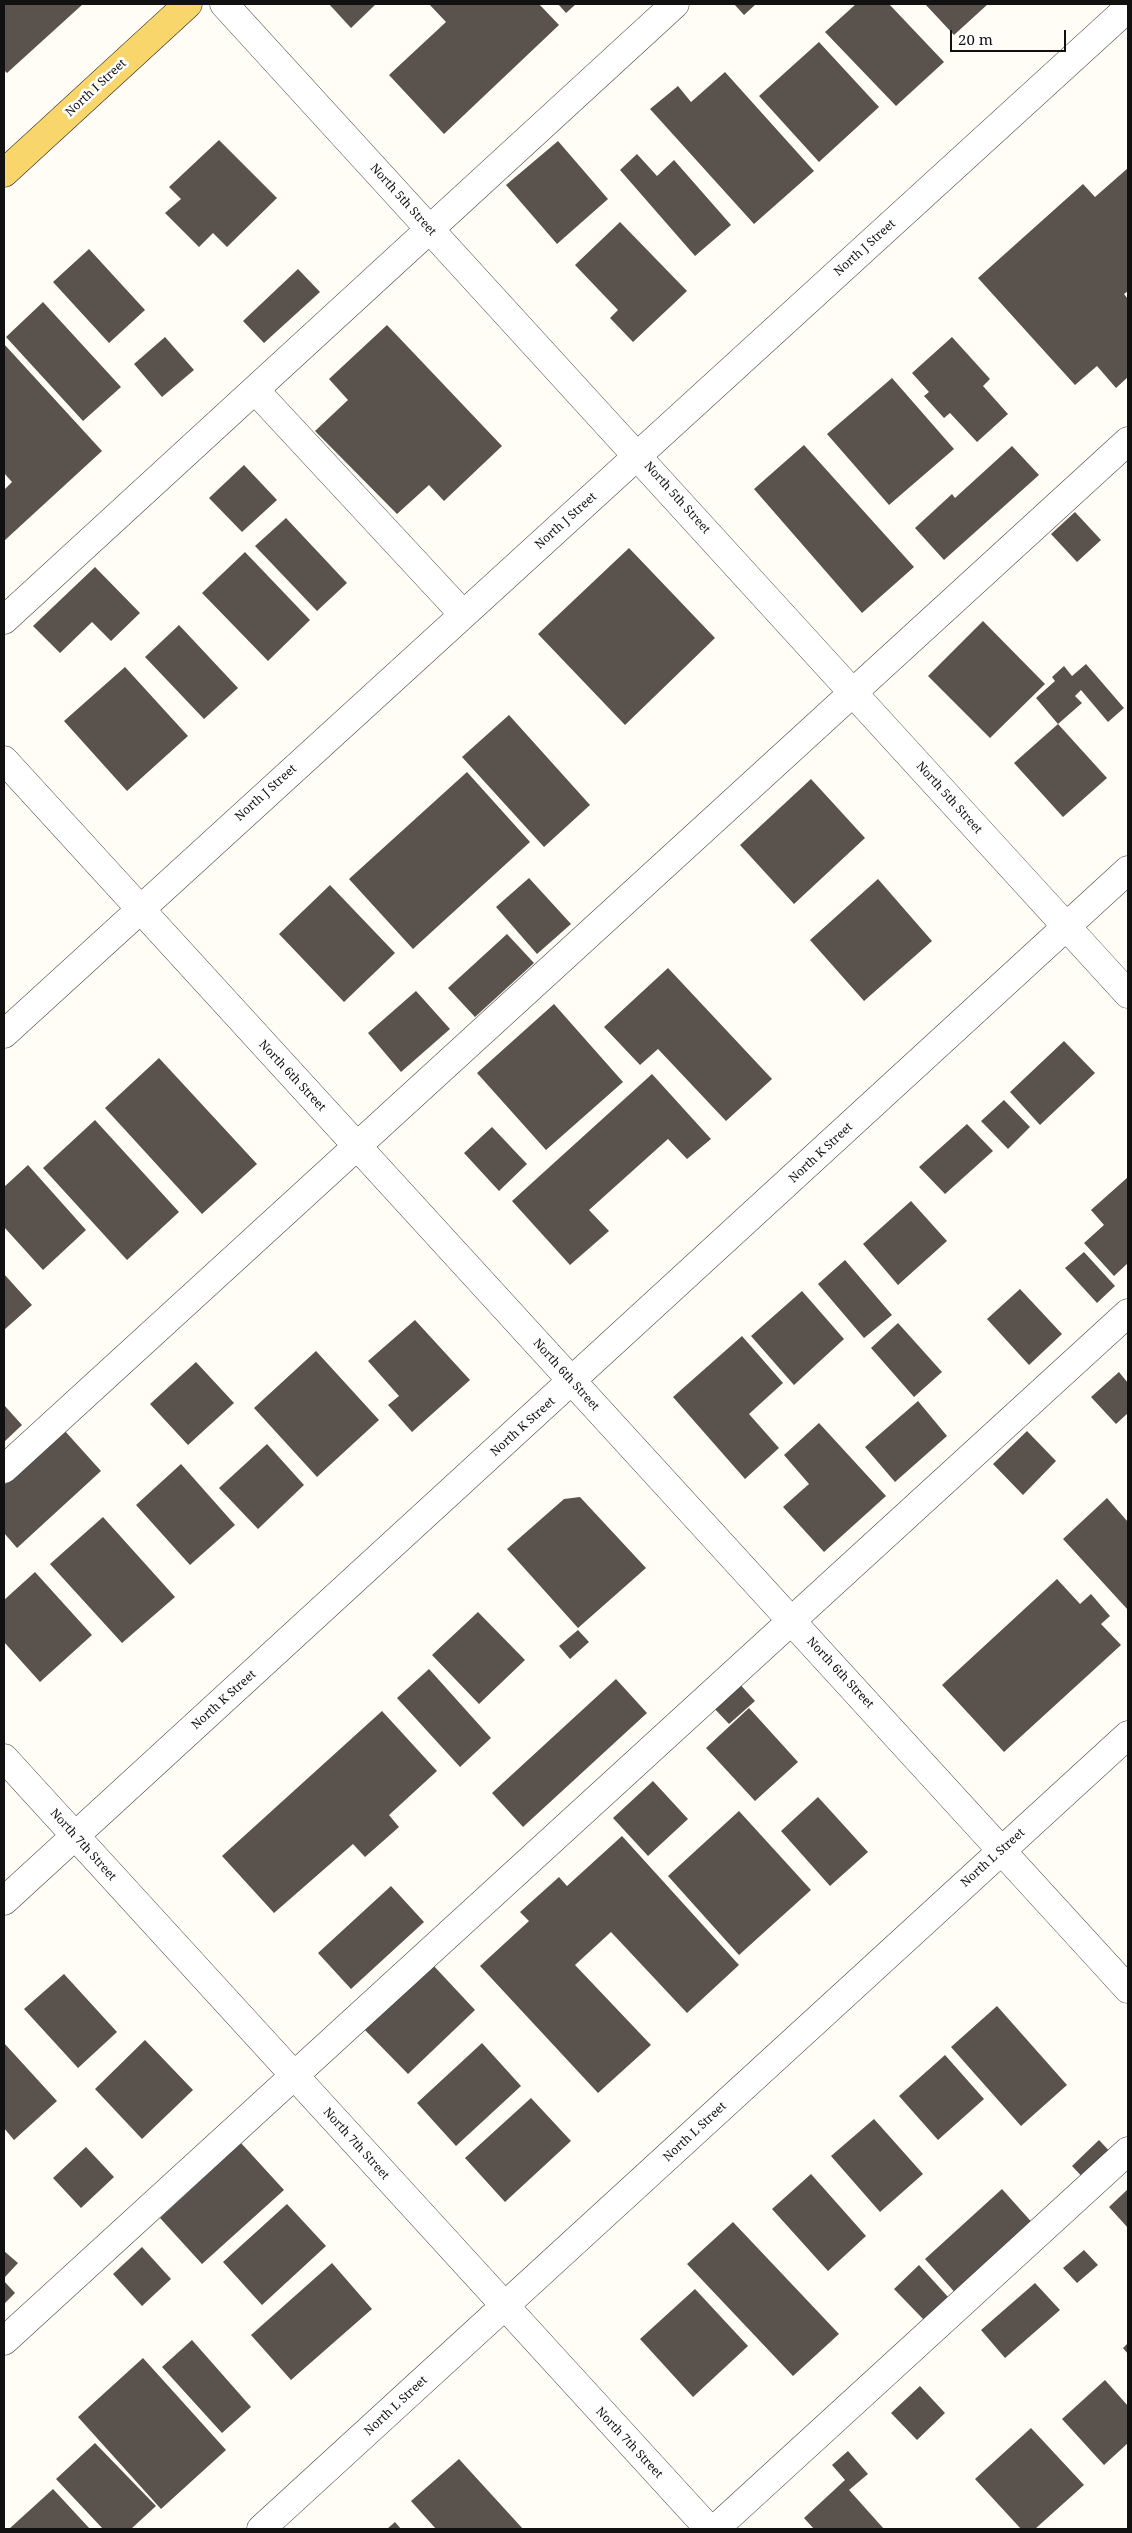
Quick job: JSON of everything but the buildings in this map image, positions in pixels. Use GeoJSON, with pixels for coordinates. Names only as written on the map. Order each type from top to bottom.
{"type":"FeatureCollection","features":[{"type":"Feature","properties":{"kind":"main road","name":"North I Street"},"geometry":{"type":"LineString","coordinates":[[4,173],[188,4]]}},
{"type":"Feature","properties":{"kind":"street","name":"North 5th Street"},"geometry":{"type":"LineString","coordinates":[[224,4],[1128,994]]}},
{"type":"Feature","properties":{"kind":"street"},"geometry":{"type":"LineString","coordinates":[[4,620],[675,4]]}},
{"type":"Feature","properties":{"kind":"street","name":"North J Street"},"geometry":{"type":"LineString","coordinates":[[4,1034],[1128,8]]}},
{"type":"Feature","properties":{"kind":"street"},"geometry":{"type":"LineString","coordinates":[[255,390],[463,614]]}},
{"type":"Feature","properties":{"kind":"street"},"geometry":{"type":"LineString","coordinates":[[4,1469],[1128,441]]}},
{"type":"Feature","properties":{"kind":"street","name":"North 6th Street"},"geometry":{"type":"LineString","coordinates":[[4,760],[1128,1989]]}},
{"type":"Feature","properties":{"kind":"street","name":"North K Street"},"geometry":{"type":"LineString","coordinates":[[4,1901],[1128,870]]}},
{"type":"Feature","properties":{"kind":"street"},"geometry":{"type":"LineString","coordinates":[[4,2341],[1128,1313]]}},
{"type":"Feature","properties":{"kind":"street","name":"North L Street"},"geometry":{"type":"LineString","coordinates":[[261,2529],[1128,1735]]}},
{"type":"Feature","properties":{"kind":"street","name":"North 7th Street"},"geometry":{"type":"LineString","coordinates":[[4,1758],[709,2529]]}},
{"type":"Feature","properties":{"kind":"street"},"geometry":{"type":"LineString","coordinates":[[714,2529],[1128,2151]]}}]}
